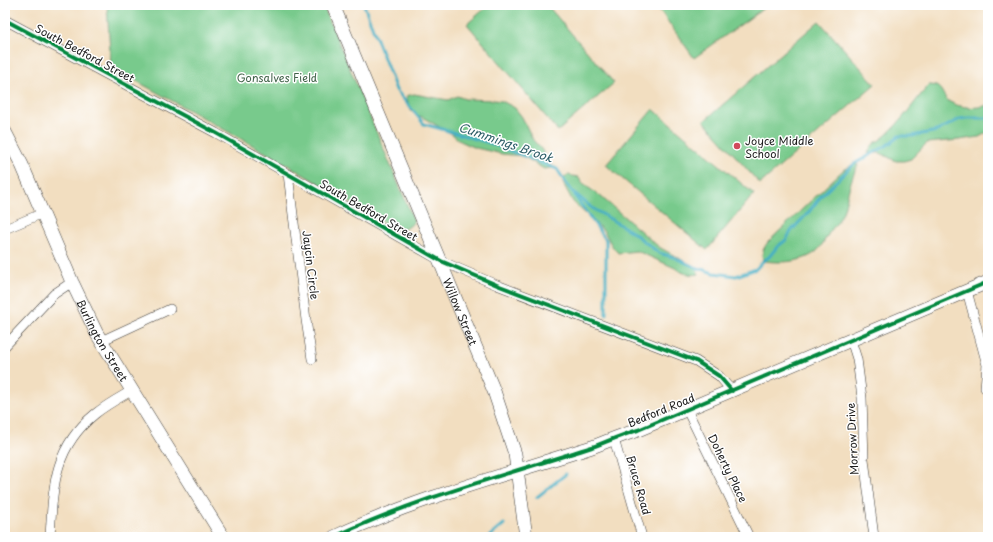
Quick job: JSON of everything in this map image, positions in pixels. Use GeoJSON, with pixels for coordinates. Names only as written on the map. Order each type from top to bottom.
{"type":"FeatureCollection","features":[{"type":"Feature","properties":{"kind":"street","name":"Willow Street"},"geometry":{"type":"LineString","coordinates":[[333,5],[494,391],[513,449],[526,537]]}},
{"type":"Feature","properties":{"kind":"street","name":"South Bedford Street"},"geometry":{"type":"LineString","coordinates":[[5,20],[216,133],[441,261],[497,286],[696,361],[719,376],[732,391]]}},
{"type":"Feature","properties":{"kind":"street","name":"Burlington Street"},"geometry":{"type":"LineString","coordinates":[[5,132],[22,165],[72,282],[101,341],[223,537]]}},
{"type":"Feature","properties":{"kind":"street","name":"Jaycin Circle"},"geometry":{"type":"LineString","coordinates":[[288,174],[312,359]]}},
{"type":"Feature","properties":{"kind":"street"},"geometry":{"type":"LineString","coordinates":[[5,229],[43,213]]}},
{"type":"Feature","properties":{"kind":"street"},"geometry":{"type":"LineString","coordinates":[[5,346],[54,294],[72,282]]}},
{"type":"Feature","properties":{"kind":"street","name":"Bedford Road"},"geometry":{"type":"LineString","coordinates":[[334,537],[398,510],[614,439],[732,391],[988,282]]}},
{"type":"Feature","properties":{"kind":"street"},"geometry":{"type":"LineString","coordinates":[[967,291],[987,365],[985,388]]}},
{"type":"Feature","properties":{"kind":"street"},"geometry":{"type":"LineString","coordinates":[[101,341],[170,309]]}},
{"type":"Feature","properties":{"kind":"street","name":"Morrow Drive"},"geometry":{"type":"LineString","coordinates":[[851,340],[856,359],[862,398],[864,459],[874,537]]}},
{"type":"Feature","properties":{"kind":"street"},"geometry":{"type":"LineString","coordinates":[[50,537],[54,485],[58,467],[65,450],[75,434],[88,420],[131,390]]}},
{"type":"Feature","properties":{"kind":"street","name":"Doherty Place"},"geometry":{"type":"LineString","coordinates":[[686,410],[749,537]]}},
{"type":"Feature","properties":{"kind":"street","name":"Bruce Road"},"geometry":{"type":"LineString","coordinates":[[614,439],[642,537]]}},
{"type":"Feature","properties":{"kind":"green space","name":"Gonsalves Field"},"geometry":{"type":"Polygon","coordinates":[[[107,5],[323,5],[414,221],[405,229],[393,228],[279,160],[111,67],[107,5]]]}},
{"type":"Feature","properties":{"kind":"green space"},"geometry":{"type":"Polygon","coordinates":[[[489,5],[547,5],[614,83],[558,131],[467,24],[489,5]]]}},
{"type":"Feature","properties":{"kind":"green space"},"geometry":{"type":"Polygon","coordinates":[[[656,5],[768,5],[694,58],[656,5]]]}},
{"type":"Feature","properties":{"kind":"green space"},"geometry":{"type":"Polygon","coordinates":[[[819,21],[875,84],[760,184],[704,121],[819,21]]]}},
{"type":"Feature","properties":{"kind":"green space"},"geometry":{"type":"Polygon","coordinates":[[[929,85],[934,85],[940,89],[950,102],[959,106],[974,107],[988,105],[988,132],[979,137],[927,143],[911,159],[904,161],[896,161],[880,153],[868,153],[873,145],[897,124],[929,85]]]}},
{"type":"Feature","properties":{"kind":"green space"},"geometry":{"type":"Polygon","coordinates":[[[414,94],[448,100],[457,96],[465,99],[502,101],[515,108],[522,117],[533,140],[542,150],[546,161],[552,168],[544,169],[523,156],[502,154],[476,148],[460,141],[452,134],[411,111],[406,96],[414,94]]]}},
{"type":"Feature","properties":{"kind":"green space"},"geometry":{"type":"Polygon","coordinates":[[[653,109],[754,194],[707,250],[606,165],[653,109]]]}},
{"type":"Feature","properties":{"kind":"green space"},"geometry":{"type":"Polygon","coordinates":[[[854,164],[858,165],[851,182],[843,213],[817,251],[798,260],[784,262],[763,261],[763,251],[768,242],[842,171],[854,164]]]}},
{"type":"Feature","properties":{"kind":"green space"},"geometry":{"type":"Polygon","coordinates":[[[568,175],[578,177],[583,184],[599,195],[659,247],[695,267],[699,274],[693,275],[683,273],[637,251],[618,253],[612,246],[604,231],[573,202],[562,178],[568,175]]]}},
{"type":"Feature","properties":{"kind":"waterway","name":"Cummings Brook"},"geometry":{"type":"LineString","coordinates":[[364,5],[396,90],[424,124],[490,143],[557,169],[566,183]]}},
{"type":"Feature","properties":{"kind":"waterway"},"geometry":{"type":"LineString","coordinates":[[565,182],[573,192],[592,208],[632,232],[659,253],[714,273],[736,276],[756,269],[769,257],[777,247],[786,240],[792,230],[822,195],[854,164],[886,146],[899,136],[912,136],[937,131],[960,119],[988,118]]}},
{"type":"Feature","properties":{"kind":"waterway","name":"Cummings Brook"},"geometry":{"type":"LineString","coordinates":[[575,196],[606,240],[606,314]]}},
{"type":"Feature","properties":{"kind":"waterway","name":"Cummings Brook"},"geometry":{"type":"LineString","coordinates":[[537,497],[566,474]]}},
{"type":"Feature","properties":{"kind":"waterway","name":"Cummings Brook"},"geometry":{"type":"LineString","coordinates":[[489,537],[504,524]]}},
{"type":"Feature","properties":{"kind":"cycle path"},"geometry":{"type":"LineString","coordinates":[[5,20],[216,133],[441,261],[497,285],[696,361],[719,376],[732,391]]}},
{"type":"Feature","properties":{"kind":"cycle path"},"geometry":{"type":"LineString","coordinates":[[334,537],[397,510],[494,477],[592,447],[638,430],[988,282]]}},
{"type":"Feature","properties":{"kind":"place","name":"Joyce Middle School"},"geometry":{"type":"Point","coordinates":[737,146]}}]}
